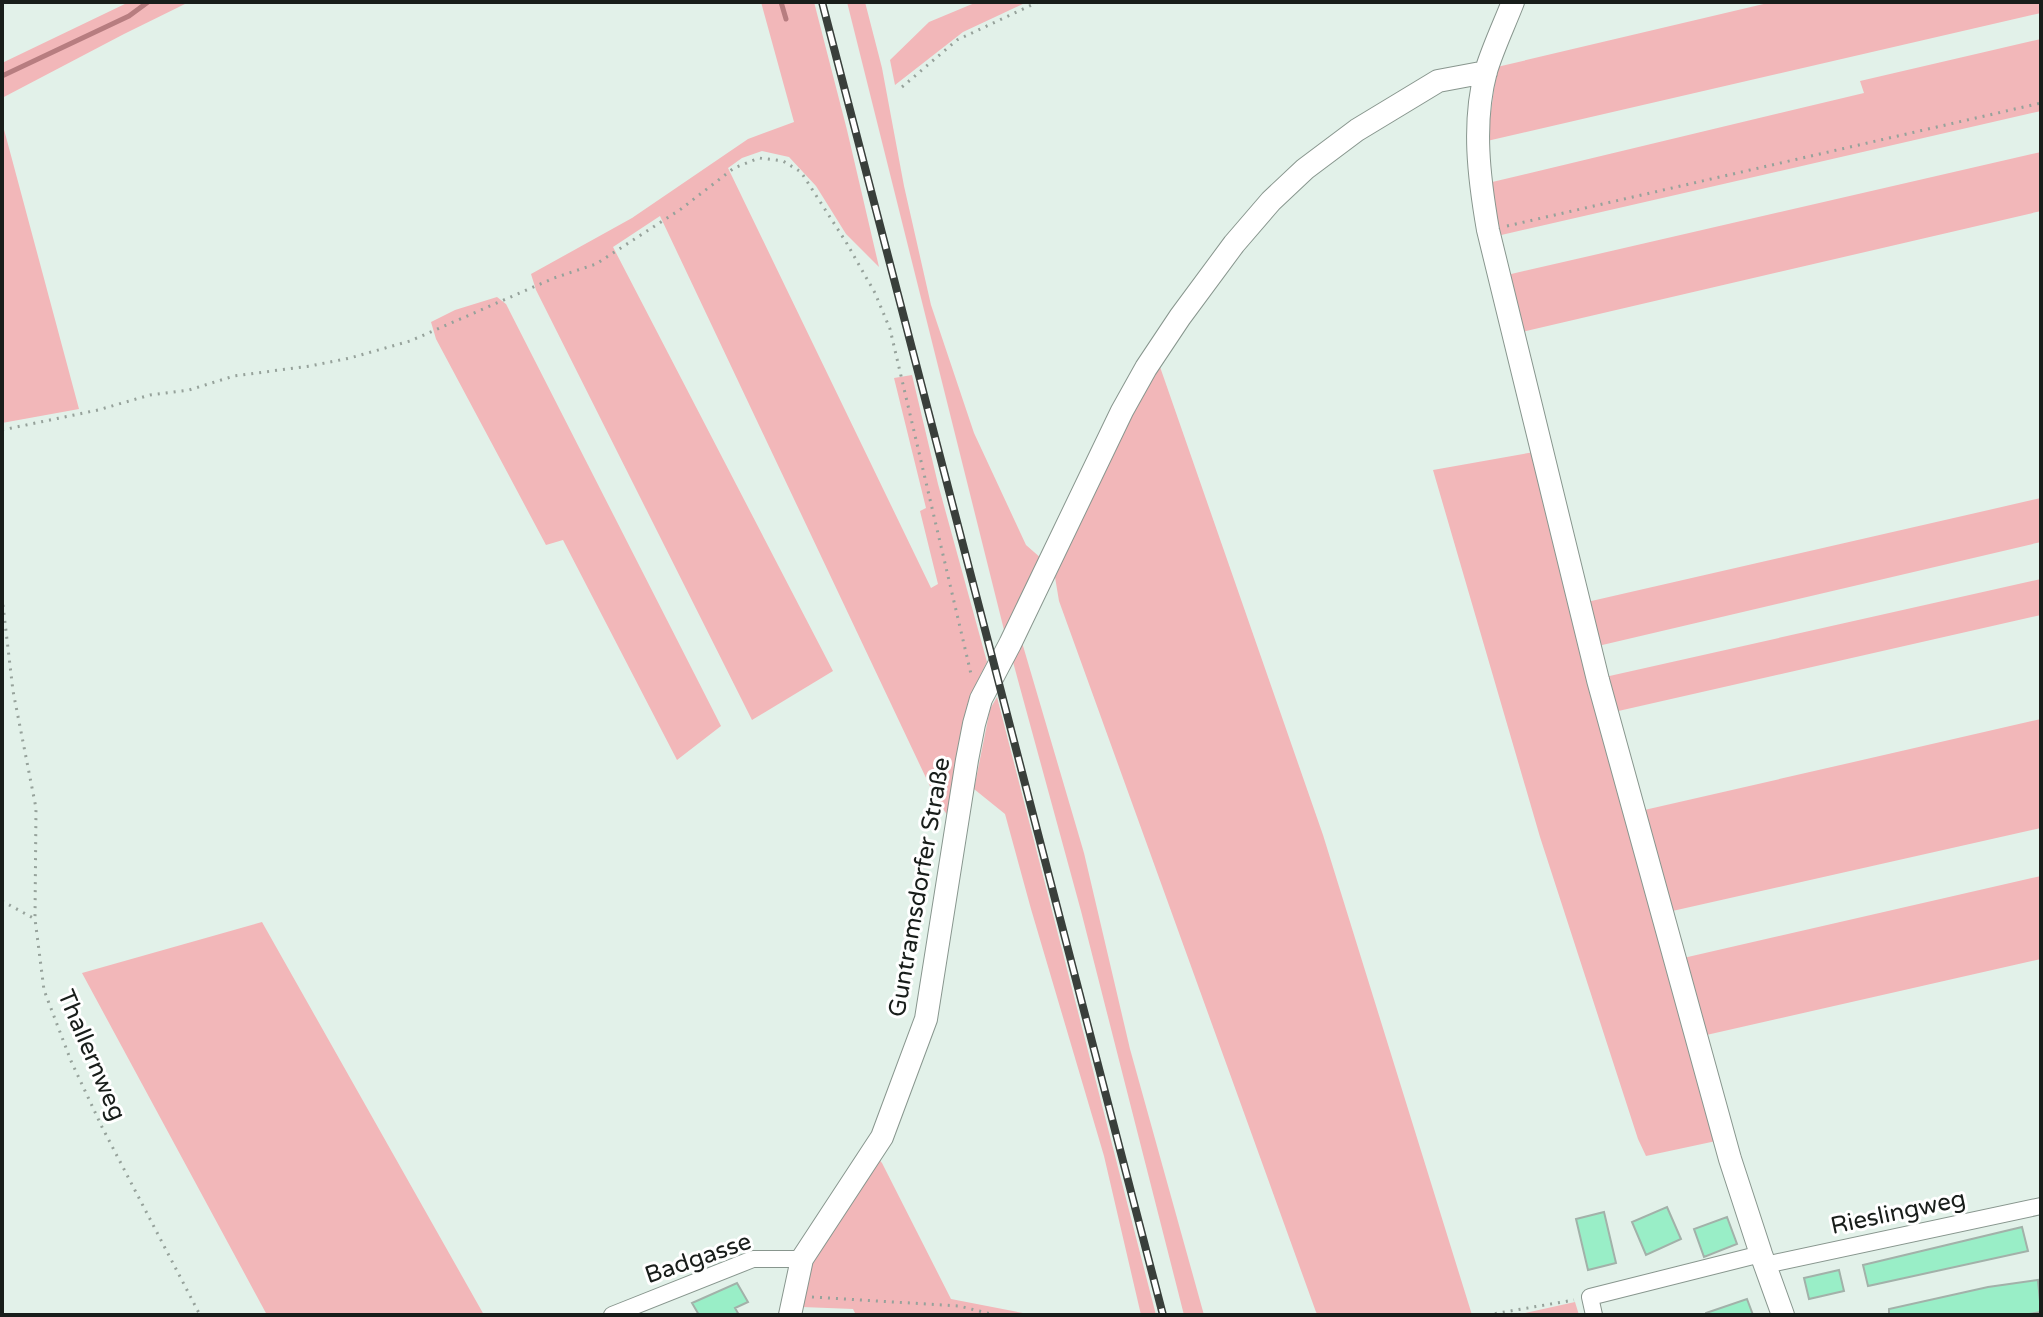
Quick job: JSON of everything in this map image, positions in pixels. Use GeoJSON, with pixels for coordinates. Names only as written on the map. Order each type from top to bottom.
{"type":"FeatureCollection","features":[{"type":"Feature","properties":{"kind":"street"},"geometry":{"type":"LineString","coordinates":[[1513,2],[1486,72],[1478,121],[1479,176],[1488,230],[1598,680],[1730,1159],[1783,1315]]}},
{"type":"Feature","properties":{"kind":"street","name":"Guntramsdorfer Straße"},"geometry":{"type":"LineString","coordinates":[[792,1306],[802,1259],[882,1137],[926,1019],[974,724],[986,690],[1122,411],[1155,355],[1234,244],[1271,201],[1305,169],[1357,130],[1438,81],[1486,72]]}},
{"type":"Feature","properties":{"kind":"street","name":"Rieslingweg"},"geometry":{"type":"LineString","coordinates":[[1590,1297],[2041,1206]]}},
{"type":"Feature","properties":{"kind":"street","name":"Badgasse"},"geometry":{"type":"LineString","coordinates":[[612,1315],[753,1259],[802,1259]]}},
{"type":"Feature","properties":{"kind":"street"},"geometry":{"type":"LineString","coordinates":[[1590,1297],[1594,1315]]}},
{"type":"Feature","properties":{"kind":"path"},"geometry":{"type":"LineString","coordinates":[[902,87],[957,40],[1038,2]]}},
{"type":"Feature","properties":{"kind":"path"},"geometry":{"type":"LineString","coordinates":[[1488,230],[2041,103]]}},
{"type":"Feature","properties":{"kind":"path"},"geometry":{"type":"LineString","coordinates":[[2,430],[98,410],[150,395],[189,390],[234,376],[350,358],[410,341],[554,278],[596,264],[681,209],[734,168],[759,158],[783,161],[801,172],[846,242],[875,293],[890,329],[968,668],[986,690]]}},
{"type":"Feature","properties":{"kind":"path","name":"Thallernweg"},"geometry":{"type":"LineString","coordinates":[[2,597],[13,691],[36,808],[35,919],[44,990],[71,1061],[102,1127],[200,1315]]}},
{"type":"Feature","properties":{"kind":"path"},"geometry":{"type":"LineString","coordinates":[[2,901],[35,919]]}},
{"type":"Feature","properties":{"kind":"path"},"geometry":{"type":"LineString","coordinates":[[1487,1315],[1590,1297]]}},
{"type":"Feature","properties":{"kind":"path"},"geometry":{"type":"LineString","coordinates":[[792,1306],[959,1306],[995,1315]]}},
{"type":"Feature","properties":{"kind":"shaded area"},"geometry":{"type":"Polygon","coordinates":[[[129,2],[189,2],[2,98],[2,63],[129,2]]]}},
{"type":"Feature","properties":{"kind":"shaded area"},"geometry":{"type":"Polygon","coordinates":[[[761,2],[814,2],[879,267],[846,234],[816,186],[789,157],[762,151],[742,158],[728,168],[931,588],[938,584],[920,511],[926,508],[894,378],[912,375],[938,484],[987,662],[974,688],[948,816],[936,799],[660,216],[613,247],[833,671],[752,720],[536,290],[531,274],[632,218],[748,139],[794,122],[761,2]]]}},
{"type":"Feature","properties":{"kind":"shaded area"},"geometry":{"type":"Polygon","coordinates":[[[847,2],[865,2],[882,68],[931,305],[974,433],[1026,545],[1042,559],[1004,630],[847,2]]]}},
{"type":"Feature","properties":{"kind":"shaded area"},"geometry":{"type":"Polygon","coordinates":[[[977,2],[1027,2],[963,32],[895,85],[890,60],[929,22],[977,2]]]}},
{"type":"Feature","properties":{"kind":"shaded area"},"geometry":{"type":"Polygon","coordinates":[[[1772,2],[2041,2],[2041,13],[1487,141],[1497,67],[1772,2]]]}},
{"type":"Feature","properties":{"kind":"shaded area"},"geometry":{"type":"Polygon","coordinates":[[[2041,39],[2041,111],[1497,236],[1488,183],[1864,93],[1860,81],[2041,39]]]}},
{"type":"Feature","properties":{"kind":"shaded area"},"geometry":{"type":"Polygon","coordinates":[[[2,122],[79,409],[2,423],[2,122]]]}},
{"type":"Feature","properties":{"kind":"shaded area"},"geometry":{"type":"Polygon","coordinates":[[[2041,152],[2041,211],[1522,332],[1507,275],[2041,152]]]}},
{"type":"Feature","properties":{"kind":"shaded area"},"geometry":{"type":"Polygon","coordinates":[[[497,297],[506,304],[721,726],[677,760],[563,540],[546,545],[436,339],[431,322],[455,310],[497,297]]]}},
{"type":"Feature","properties":{"kind":"shaded area"},"geometry":{"type":"Polygon","coordinates":[[[1159,364],[1323,835],[1472,1315],[1318,1315],[1316,1312],[1059,601],[1055,577],[1131,413],[1159,364]]]}},
{"type":"Feature","properties":{"kind":"shaded area"},"geometry":{"type":"Polygon","coordinates":[[[1534,452],[1716,1141],[1646,1156],[1540,837],[1433,470],[1534,452]]]}},
{"type":"Feature","properties":{"kind":"shaded area"},"geometry":{"type":"Polygon","coordinates":[[[2041,498],[2041,542],[1598,646],[1587,602],[2041,498]]]}},
{"type":"Feature","properties":{"kind":"shaded area"},"geometry":{"type":"Polygon","coordinates":[[[2041,579],[2041,615],[1614,712],[1605,677],[2041,579]]]}},
{"type":"Feature","properties":{"kind":"shaded area"},"geometry":{"type":"Polygon","coordinates":[[[1021,639],[1084,853],[1130,1049],[1204,1315],[1184,1315],[1081,911],[1010,651],[1021,639]]]}},
{"type":"Feature","properties":{"kind":"shaded area"},"geometry":{"type":"Polygon","coordinates":[[[997,697],[1156,1315],[1141,1315],[1104,1156],[1005,814],[974,789],[990,709],[997,697]]]}},
{"type":"Feature","properties":{"kind":"shaded area"},"geometry":{"type":"Polygon","coordinates":[[[2041,719],[2041,828],[1668,912],[1640,811],[2041,719]]]}},
{"type":"Feature","properties":{"kind":"shaded area"},"geometry":{"type":"Polygon","coordinates":[[[2041,876],[2041,959],[1702,1036],[1679,959],[2041,876]]]}},
{"type":"Feature","properties":{"kind":"shaded area"},"geometry":{"type":"Polygon","coordinates":[[[262,922],[484,1315],[267,1315],[82,973],[262,922]]]}},
{"type":"Feature","properties":{"kind":"shaded area"},"geometry":{"type":"Polygon","coordinates":[[[877,1157],[951,1299],[1023,1315],[856,1315],[853,1309],[802,1307],[812,1261],[877,1157]]]}},
{"type":"Feature","properties":{"kind":"shaded area"},"geometry":{"type":"Polygon","coordinates":[[[1575,1302],[1579,1315],[1516,1315],[1575,1302]]]}},
{"type":"Feature","properties":{"kind":"building"},"geometry":{"type":"Polygon","coordinates":[[[1667,1207],[1681,1239],[1646,1255],[1632,1222],[1667,1207]]]}},
{"type":"Feature","properties":{"kind":"building"},"geometry":{"type":"Polygon","coordinates":[[[1604,1212],[1616,1263],[1588,1270],[1576,1219],[1604,1212]]]}},
{"type":"Feature","properties":{"kind":"building"},"geometry":{"type":"Polygon","coordinates":[[[1727,1217],[1737,1244],[1704,1257],[1694,1229],[1727,1217]]]}},
{"type":"Feature","properties":{"kind":"building"},"geometry":{"type":"Polygon","coordinates":[[[2022,1227],[2028,1251],[1868,1286],[1863,1265],[2022,1227]]]}},
{"type":"Feature","properties":{"kind":"building"},"geometry":{"type":"Polygon","coordinates":[[[1839,1270],[1844,1291],[1809,1299],[1804,1278],[1839,1270]]]}},
{"type":"Feature","properties":{"kind":"building"},"geometry":{"type":"Polygon","coordinates":[[[2038,1280],[2041,1312],[2023,1315],[1889,1315],[1889,1309],[1988,1287],[2038,1280]]]}},
{"type":"Feature","properties":{"kind":"building"},"geometry":{"type":"Polygon","coordinates":[[[737,1283],[748,1302],[735,1308],[739,1315],[699,1315],[692,1303],[737,1283]]]}},
{"type":"Feature","properties":{"kind":"building"},"geometry":{"type":"Polygon","coordinates":[[[1747,1299],[1753,1315],[1706,1315],[1706,1313],[1747,1299]]]}},
{"type":"Feature","properties":{"kind":"waterway"},"geometry":{"type":"LineString","coordinates":[[2,76],[129,16],[148,2]]}},
{"type":"Feature","properties":{"kind":"waterway"},"geometry":{"type":"LineString","coordinates":[[781,2],[786,19]]}},
{"type":"Feature","properties":{"kind":"railway"},"geometry":{"type":"LineString","coordinates":[[822,2],[1163,1315]]}}]}
